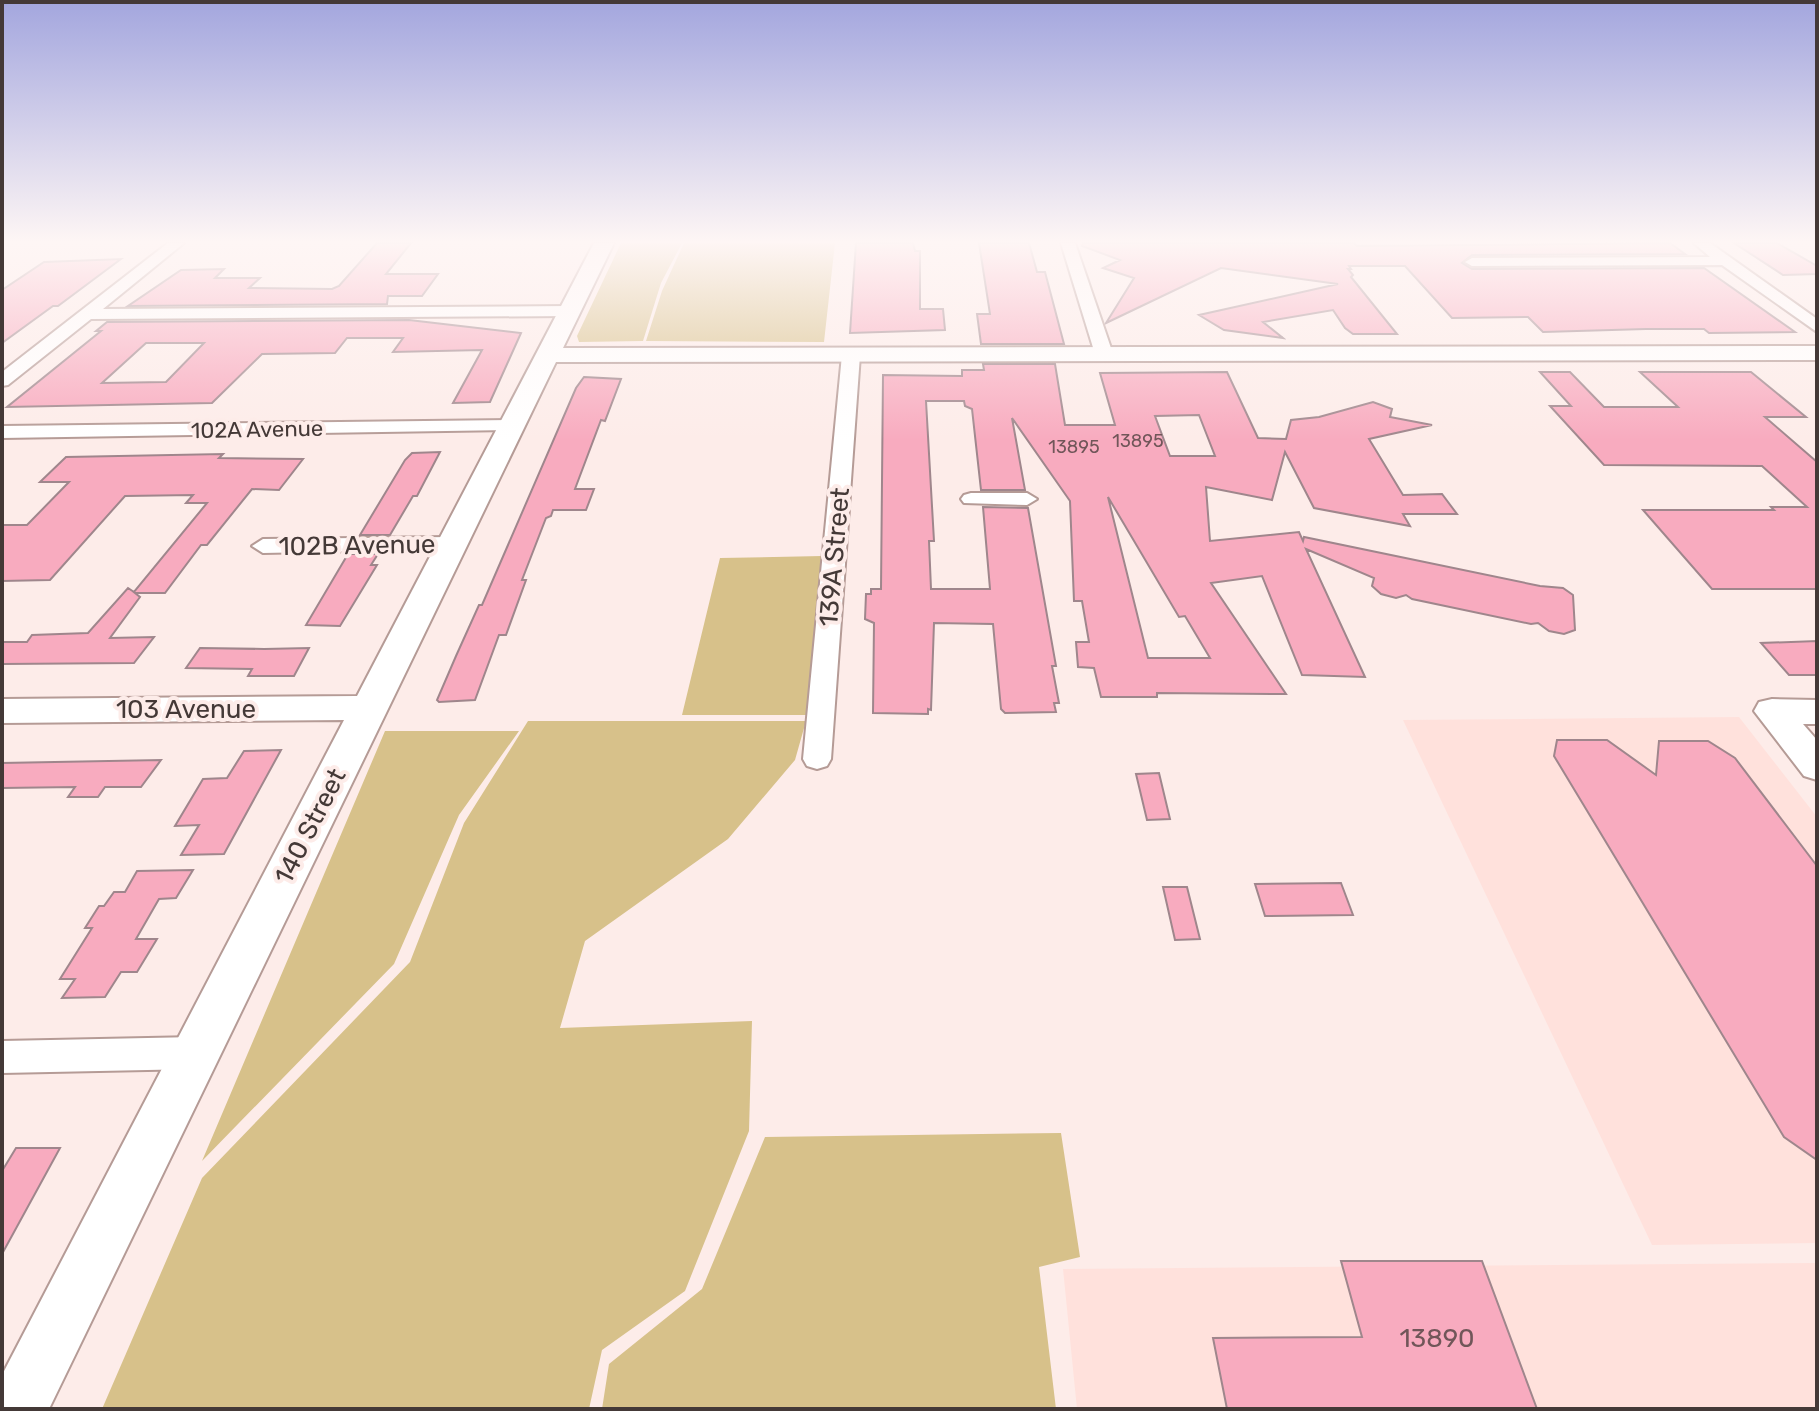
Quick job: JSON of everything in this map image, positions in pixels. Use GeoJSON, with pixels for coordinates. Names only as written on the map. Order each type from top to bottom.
{"type":"FeatureCollection","features":[{"type":"Feature","properties":{"kind":"street"},"geometry":{"type":"LineString","coordinates":[[2,381],[94,309]]}},
{"type":"Feature","properties":{"kind":"street"},"geometry":{"type":"LineString","coordinates":[[1089,309],[1104,354]]}},
{"type":"Feature","properties":{"kind":"street"},"geometry":{"type":"LineString","coordinates":[[1792,309],[1817,327]]}},
{"type":"Feature","properties":{"kind":"street"},"geometry":{"type":"LineString","coordinates":[[87,314],[569,311]]}},
{"type":"Feature","properties":{"kind":"street","name":"140 Street"},"geometry":{"type":"LineString","coordinates":[[17,1409],[569,311]]}},
{"type":"Feature","properties":{"kind":"street"},"geometry":{"type":"LineString","coordinates":[[547,355],[1817,353]]}},
{"type":"Feature","properties":{"kind":"street","name":"139A Street"},"geometry":{"type":"LineString","coordinates":[[817,759],[851,355]]}},
{"type":"Feature","properties":{"kind":"street","name":"102A Avenue"},"geometry":{"type":"LineString","coordinates":[[2,432],[511,426]]}},
{"type":"Feature","properties":{"kind":"street"},"geometry":{"type":"LineString","coordinates":[[971,499],[1027,499]]}},
{"type":"Feature","properties":{"kind":"street","name":"102B Avenue"},"geometry":{"type":"LineString","coordinates":[[263,546],[452,544]]}},
{"type":"Feature","properties":{"kind":"street","name":"103 Avenue"},"geometry":{"type":"LineString","coordinates":[[2,711],[369,708]]}},
{"type":"Feature","properties":{"kind":"street"},"geometry":{"type":"LineString","coordinates":[[1817,712],[1772,711],[1817,766]]}},
{"type":"Feature","properties":{"kind":"street"},"geometry":{"type":"LineString","coordinates":[[2,1057],[196,1053]]}},
{"type":"Feature","properties":{"kind":"shaded area"},"geometry":{"type":"Polygon","coordinates":[[[590,309],[653,309],[643,341],[579,342],[577,336],[590,309]]]}},
{"type":"Feature","properties":{"kind":"shaded area"},"geometry":{"type":"Polygon","coordinates":[[[656,309],[828,309],[824,342],[646,341],[656,309]]]}},
{"type":"Feature","properties":{"kind":"shaded area"},"geometry":{"type":"Polygon","coordinates":[[[822,556],[807,715],[682,715],[720,558],[822,556]]]}},
{"type":"Feature","properties":{"kind":"shaded area"},"geometry":{"type":"Polygon","coordinates":[[[1739,717],[1817,817],[1817,1243],[1652,1245],[1403,720],[1739,717]]]}},
{"type":"Feature","properties":{"kind":"shaded area"},"geometry":{"type":"Polygon","coordinates":[[[528,721],[806,721],[795,760],[728,839],[585,941],[560,1028],[752,1021],[749,1131],[685,1291],[602,1350],[589,1409],[102,1409],[202,1178],[410,962],[464,823],[528,721]]]}},
{"type":"Feature","properties":{"kind":"shaded area"},"geometry":{"type":"Polygon","coordinates":[[[385,731],[519,731],[459,815],[394,964],[202,1161],[385,731]]]}},
{"type":"Feature","properties":{"kind":"shaded area"},"geometry":{"type":"Polygon","coordinates":[[[1061,1133],[1080,1257],[1039,1267],[1056,1409],[602,1409],[609,1364],[702,1289],[765,1137],[1061,1133]]]}},
{"type":"Feature","properties":{"kind":"shaded area"},"geometry":{"type":"Polygon","coordinates":[[[1817,1263],[1817,1409],[1077,1409],[1063,1269],[1817,1263]]]}},
{"type":"Feature","properties":{"kind":"building"},"geometry":{"type":"Polygon","coordinates":[[[2,309],[49,309],[2,343],[2,309]]]}},
{"type":"Feature","properties":{"kind":"building"},"geometry":{"type":"Polygon","coordinates":[[[852,309],[943,309],[945,330],[850,333],[852,309]]]}},
{"type":"Feature","properties":{"kind":"building"},"geometry":{"type":"Polygon","coordinates":[[[989,309],[1055,309],[1064,344],[981,344],[977,314],[990,314],[989,309]]]}},
{"type":"Feature","properties":{"kind":"building"},"geometry":{"type":"Polygon","coordinates":[[[1115,309],[1136,309],[1106,323],[1115,309]]]}},
{"type":"Feature","properties":{"kind":"building"},"geometry":{"type":"Polygon","coordinates":[[[1227,309],[1377,309],[1397,334],[1353,334],[1333,310],[1263,322],[1283,338],[1224,330],[1199,315],[1227,309]]]}},
{"type":"Feature","properties":{"kind":"building"},"geometry":{"type":"Polygon","coordinates":[[[1444,309],[1762,309],[1795,332],[1709,333],[1704,329],[1646,329],[1543,332],[1528,317],[1452,318],[1444,309]]]}},
{"type":"Feature","properties":{"kind":"building"},"geometry":{"type":"Polygon","coordinates":[[[409,320],[521,333],[490,402],[453,403],[482,350],[393,352],[403,338],[347,338],[335,353],[262,354],[212,403],[7,407],[101,331],[96,331],[107,322],[409,320]],[[146,343],[102,383],[166,382],[204,343],[146,343]]]}},
{"type":"Feature","properties":{"kind":"building"},"geometry":{"type":"Polygon","coordinates":[[[983,364],[1055,364],[1065,425],[1115,425],[1100,373],[1227,372],[1258,438],[1286,439],[1291,420],[1319,417],[1373,402],[1392,409],[1390,417],[1432,425],[1369,439],[1403,495],[1442,494],[1457,514],[1403,514],[1410,526],[1314,508],[1285,452],[1272,500],[1206,487],[1210,541],[1299,532],[1303,541],[1304,537],[1540,586],[1563,588],[1573,595],[1575,630],[1564,634],[1549,631],[1538,623],[1412,599],[1406,595],[1396,598],[1381,594],[1372,586],[1374,578],[1306,549],[1365,677],[1302,675],[1262,576],[1211,583],[1286,694],[1157,693],[1157,697],[1101,697],[1094,668],[1078,667],[1076,642],[1089,642],[1082,601],[1074,601],[1070,501],[1012,418],[1025,490],[981,490],[972,409],[965,406],[964,401],[926,401],[934,541],[929,541],[931,589],[990,589],[983,507],[1028,508],[1056,666],[1052,666],[1059,703],[1054,703],[1056,712],[1005,713],[1001,709],[993,624],[934,623],[931,710],[928,709],[928,714],[873,713],[874,623],[865,619],[866,594],[871,594],[871,589],[881,589],[883,375],[962,376],[962,370],[984,370],[983,364]],[[1199,415],[1155,416],[1170,456],[1215,456],[1199,415]],[[1108,497],[1148,658],[1210,658],[1185,616],[1179,617],[1108,497]]]}},
{"type":"Feature","properties":{"kind":"building"},"geometry":{"type":"Polygon","coordinates":[[[1540,372],[1570,372],[1604,407],[1678,407],[1640,372],[1751,372],[1806,417],[1765,417],[1817,462],[1817,589],[1712,589],[1643,510],[1807,507],[1762,466],[1604,465],[1550,406],[1571,406],[1540,372]]]}},
{"type":"Feature","properties":{"kind":"building"},"geometry":{"type":"Polygon","coordinates":[[[584,377],[621,379],[605,421],[601,420],[575,489],[594,489],[586,510],[553,510],[551,516],[546,518],[522,580],[526,580],[506,635],[499,635],[475,700],[439,702],[437,700],[456,656],[479,605],[482,605],[576,388],[584,377]]]}},
{"type":"Feature","properties":{"kind":"building"},"geometry":{"type":"Polygon","coordinates":[[[440,452],[417,496],[413,496],[390,535],[360,535],[405,460],[412,453],[440,452]]]}},
{"type":"Feature","properties":{"kind":"building"},"geometry":{"type":"Polygon","coordinates":[[[223,454],[219,458],[303,459],[279,490],[252,489],[207,545],[201,545],[165,593],[135,593],[140,597],[110,638],[154,637],[134,663],[2,664],[2,642],[27,642],[32,635],[88,633],[128,588],[134,592],[207,503],[186,503],[193,495],[125,496],[50,580],[2,581],[2,525],[27,525],[69,482],[40,482],[66,457],[223,454]]]}},
{"type":"Feature","properties":{"kind":"building"},"geometry":{"type":"Polygon","coordinates":[[[348,554],[378,554],[371,565],[377,565],[340,626],[306,625],[348,554]]]}},
{"type":"Feature","properties":{"kind":"building"},"geometry":{"type":"Polygon","coordinates":[[[1817,641],[1817,675],[1789,675],[1761,643],[1817,641]]]}},
{"type":"Feature","properties":{"kind":"building"},"geometry":{"type":"Polygon","coordinates":[[[200,648],[309,648],[294,676],[248,676],[252,669],[186,668],[200,648]]]}},
{"type":"Feature","properties":{"kind":"building"},"geometry":{"type":"Polygon","coordinates":[[[1557,740],[1607,740],[1656,775],[1659,741],[1708,741],[1735,758],[1817,866],[1817,1160],[1784,1137],[1554,756],[1557,740]]]}},
{"type":"Feature","properties":{"kind":"building"},"geometry":{"type":"Polygon","coordinates":[[[281,750],[224,854],[181,855],[199,825],[175,826],[203,779],[227,778],[244,751],[281,750]]]}},
{"type":"Feature","properties":{"kind":"building"},"geometry":{"type":"Polygon","coordinates":[[[161,760],[141,787],[105,787],[98,797],[68,797],[75,787],[2,788],[2,763],[161,760]]]}},
{"type":"Feature","properties":{"kind":"building"},"geometry":{"type":"Polygon","coordinates":[[[1159,773],[1170,819],[1147,820],[1136,774],[1159,773]]]}},
{"type":"Feature","properties":{"kind":"building"},"geometry":{"type":"Polygon","coordinates":[[[193,870],[176,898],[159,899],[136,939],[157,939],[137,972],[121,972],[105,997],[62,998],[75,979],[60,979],[92,928],[85,928],[99,906],[104,906],[114,892],[125,892],[137,871],[193,870]]]}},
{"type":"Feature","properties":{"kind":"building"},"geometry":{"type":"Polygon","coordinates":[[[1341,883],[1353,915],[1265,916],[1255,884],[1341,883]]]}},
{"type":"Feature","properties":{"kind":"building"},"geometry":{"type":"Polygon","coordinates":[[[1163,887],[1187,887],[1200,939],[1175,940],[1163,887]]]}},
{"type":"Feature","properties":{"kind":"building"},"geometry":{"type":"Polygon","coordinates":[[[16,1148],[60,1148],[2,1254],[2,1171],[16,1148]]]}},
{"type":"Feature","properties":{"kind":"building"},"geometry":{"type":"Polygon","coordinates":[[[1341,1261],[1482,1261],[1537,1409],[1227,1409],[1213,1338],[1362,1337],[1341,1261]]]}}]}
